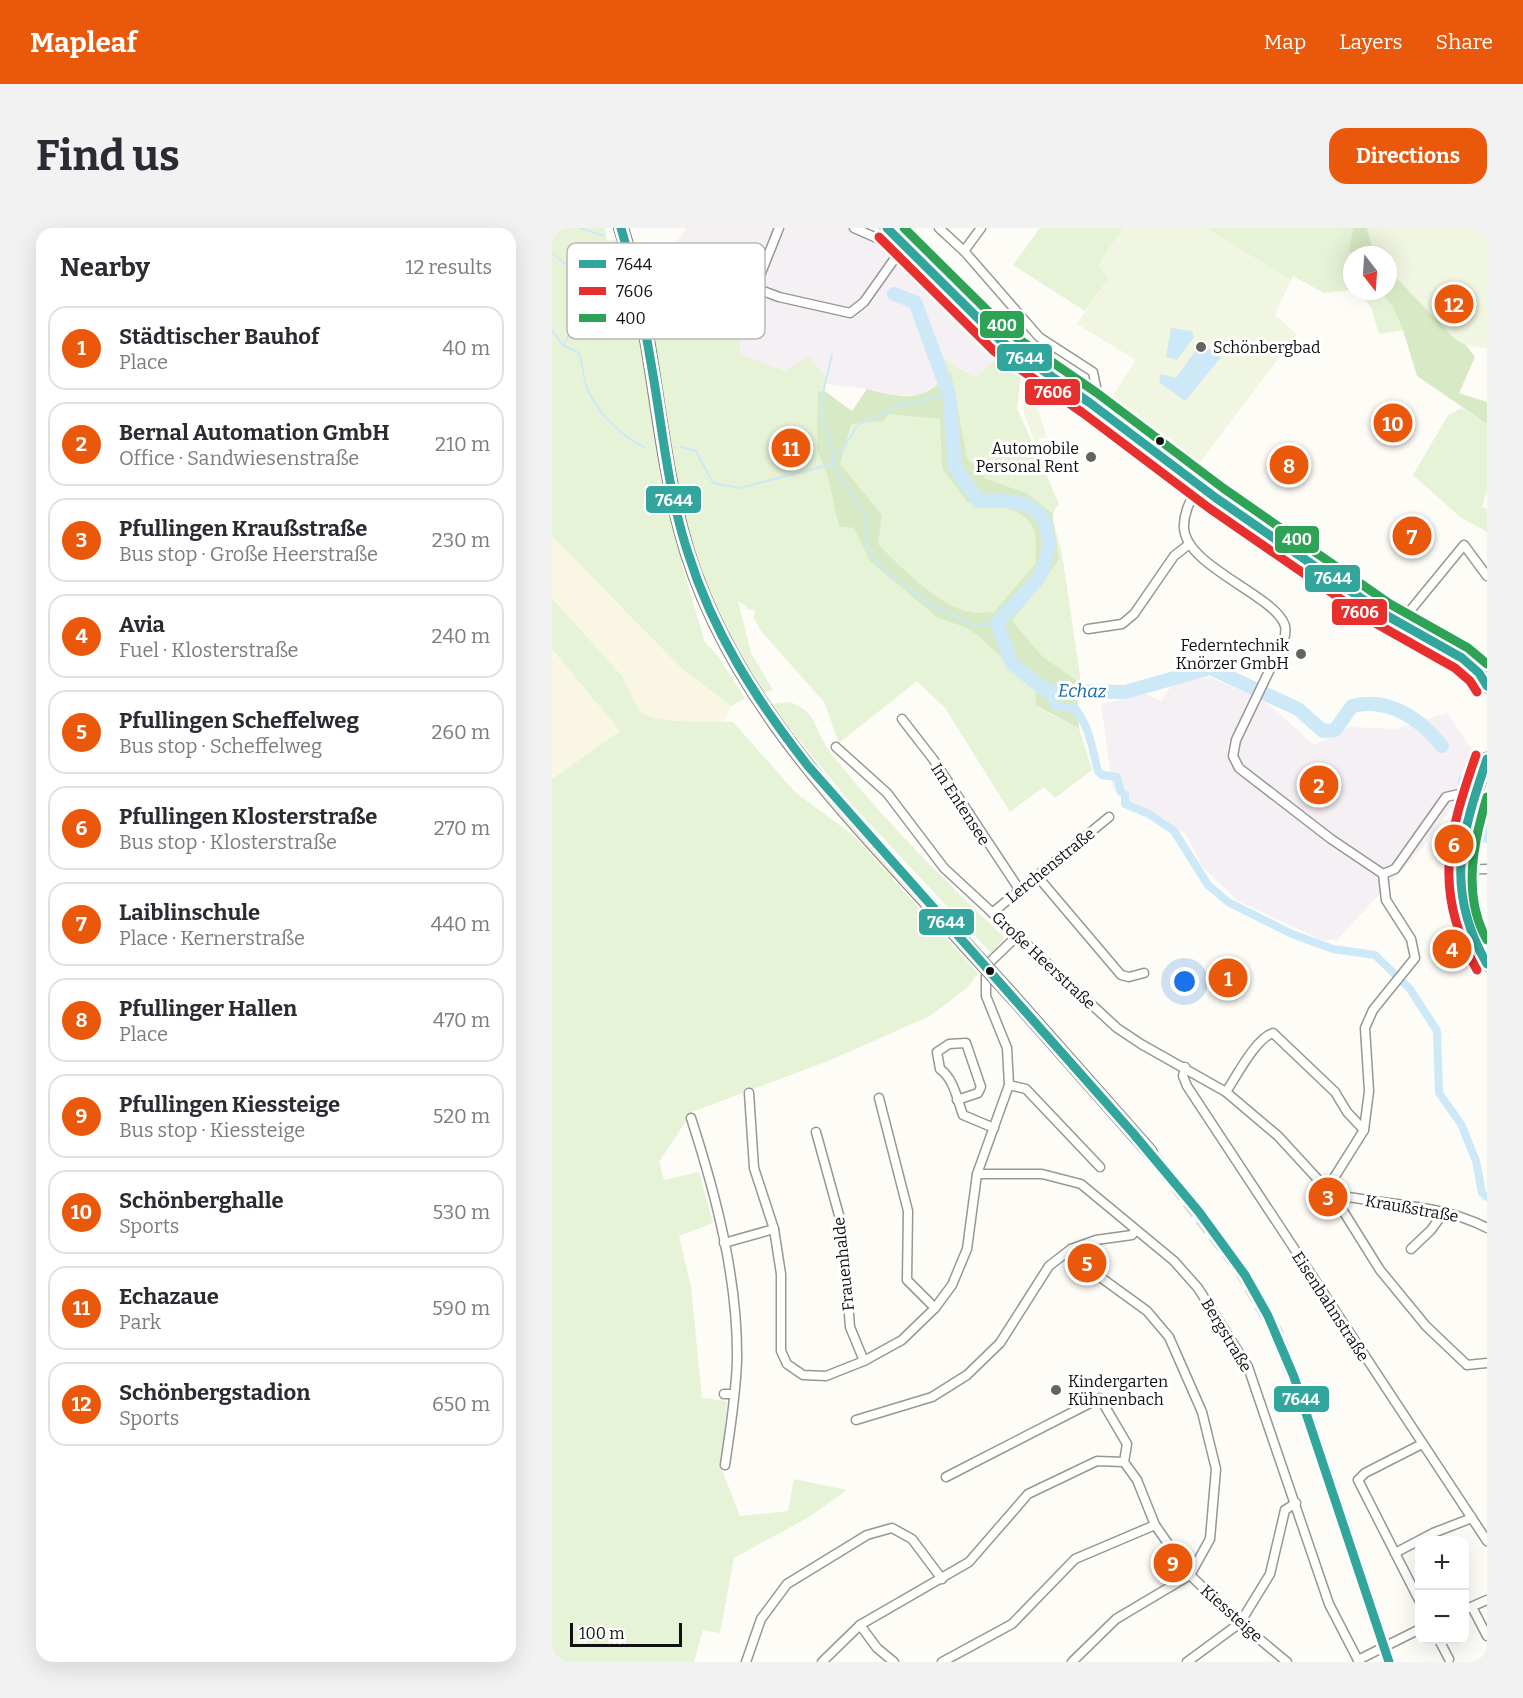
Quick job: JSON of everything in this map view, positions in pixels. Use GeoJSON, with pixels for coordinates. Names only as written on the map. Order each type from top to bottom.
{"type":"FeatureCollection","features":[{"type":"Feature","properties":{"kind":"main road"},"geometry":{"type":"LineString","coordinates":[[621,228],[625,243]]}},
{"type":"Feature","properties":{"kind":"main road"},"geometry":{"type":"LineString","coordinates":[[887,228],[1002,342],[1090,403],[1199,484],[1400,623],[1462,658],[1479,673],[1487,686]]}},
{"type":"Feature","properties":{"kind":"main road"},"geometry":{"type":"LineString","coordinates":[[647,339],[678,519],[696,578],[724,643],[771,719],[819,780],[1150,1152]]}},
{"type":"Feature","properties":{"kind":"main road"},"geometry":{"type":"LineString","coordinates":[[1487,759],[1470,806],[1459,870],[1465,924],[1487,964]]}},
{"type":"Feature","properties":{"kind":"street"},"geometry":{"type":"LineString","coordinates":[[765,292],[850,314],[864,303],[904,247],[854,228]]}},
{"type":"Feature","properties":{"kind":"street"},"geometry":{"type":"LineString","coordinates":[[939,228],[964,251],[1039,337],[1093,372],[1096,392],[1090,403]]}},
{"type":"Feature","properties":{"kind":"street"},"geometry":{"type":"LineString","coordinates":[[964,251],[981,228]]}},
{"type":"Feature","properties":{"kind":"street"},"geometry":{"type":"LineString","coordinates":[[765,262],[778,232]]}},
{"type":"Feature","properties":{"kind":"street"},"geometry":{"type":"LineString","coordinates":[[1199,484],[1185,513],[1184,528],[1188,545],[1243,590],[1274,610],[1285,626],[1284,640],[1236,740],[1233,756],[1239,768],[1331,839],[1383,874],[1386,900],[1411,939],[1415,958],[1373,1010],[1365,1028],[1369,1091],[1364,1130],[1327,1189]]}},
{"type":"Feature","properties":{"kind":"street"},"geometry":{"type":"LineString","coordinates":[[1088,629],[1122,624],[1134,614],[1174,556],[1188,545]]}},
{"type":"Feature","properties":{"kind":"street"},"geometry":{"type":"LineString","coordinates":[[1400,623],[1464,545],[1487,576]]}},
{"type":"Feature","properties":{"kind":"street","name":"Im Entensee"},"geometry":{"type":"LineString","coordinates":[[902,719],[933,759],[1019,889]]}},
{"type":"Feature","properties":{"kind":"street","name":"Große Heerstraße"},"geometry":{"type":"LineString","coordinates":[[836,747],[887,793],[944,868],[1016,937],[1122,1032],[1226,1092],[1278,1136],[1335,1198],[1380,1270],[1426,1326],[1467,1365],[1487,1363]]}},
{"type":"Feature","properties":{"kind":"street"},"geometry":{"type":"LineString","coordinates":[[1383,874],[1395,869],[1446,797],[1459,794],[1470,806]]}},
{"type":"Feature","properties":{"kind":"street","name":"Lerchenstraße"},"geometry":{"type":"LineString","coordinates":[[992,913],[1108,818]]}},
{"type":"Feature","properties":{"kind":"street"},"geometry":{"type":"LineString","coordinates":[[1459,870],[1487,869]]}},
{"type":"Feature","properties":{"kind":"street"},"geometry":{"type":"LineString","coordinates":[[1038,877],[1120,975],[1129,977],[1144,973]]}},
{"type":"Feature","properties":{"kind":"street"},"geometry":{"type":"LineString","coordinates":[[750,1093],[754,1168],[774,1229],[781,1274],[781,1351],[788,1364],[803,1375],[826,1376],[864,1361],[902,1340],[935,1308],[952,1285],[967,1249],[977,1173],[1009,1085],[1007,1048],[992,1014],[985,985],[990,963],[1016,937]]}},
{"type":"Feature","properties":{"kind":"street"},"geometry":{"type":"LineString","coordinates":[[1226,1092],[1257,1047],[1267,1035],[1273,1033],[1335,1092],[1347,1112],[1364,1130]]}},
{"type":"Feature","properties":{"kind":"street"},"geometry":{"type":"LineString","coordinates":[[957,1100],[978,1093],[981,1087],[966,1042],[949,1044],[937,1052],[940,1070],[949,1075],[957,1100],[963,1115],[994,1128]]}},
{"type":"Feature","properties":{"kind":"street","name":"Eisenbahnstraße"},"geometry":{"type":"LineString","coordinates":[[1185,1067],[1183,1076],[1186,1086],[1487,1541]]}},
{"type":"Feature","properties":{"kind":"street"},"geometry":{"type":"LineString","coordinates":[[1009,1085],[1026,1089],[1100,1167]]}},
{"type":"Feature","properties":{"kind":"street"},"geometry":{"type":"LineString","coordinates":[[879,1098],[908,1211],[907,1280],[935,1308]]}},
{"type":"Feature","properties":{"kind":"street"},"geometry":{"type":"LineString","coordinates":[[691,1118],[724,1243],[736,1326],[735,1394],[725,1465]]}},
{"type":"Feature","properties":{"kind":"street","name":"Frauenhalde"},"geometry":{"type":"LineString","coordinates":[[816,1132],[842,1226],[850,1327],[864,1361]]}},
{"type":"Feature","properties":{"kind":"street","name":"Bergstraße"},"geometry":{"type":"LineString","coordinates":[[977,1173],[1042,1174],[1081,1184],[1135,1232],[1174,1262],[1197,1287],[1248,1367],[1329,1604],[1358,1661]]}},
{"type":"Feature","properties":{"kind":"street","name":"Kraußstraße"},"geometry":{"type":"LineString","coordinates":[[1335,1198],[1348,1197],[1444,1212],[1466,1217],[1487,1228]]}},
{"type":"Feature","properties":{"kind":"street"},"geometry":{"type":"LineString","coordinates":[[1411,1249],[1431,1230],[1444,1212]]}},
{"type":"Feature","properties":{"kind":"street"},"geometry":{"type":"LineString","coordinates":[[724,1243],[774,1229]]}},
{"type":"Feature","properties":{"kind":"street"},"geometry":{"type":"LineString","coordinates":[[856,1420],[932,1397],[967,1375],[1000,1343],[1049,1266],[1071,1249],[1096,1240],[1132,1235],[1135,1232]]}},
{"type":"Feature","properties":{"kind":"street"},"geometry":{"type":"LineString","coordinates":[[1071,1249],[1085,1266],[1147,1311],[1169,1337],[1202,1412],[1216,1469],[1210,1539],[1190,1575],[1116,1619],[1072,1662]]}},
{"type":"Feature","properties":{"kind":"street"},"geometry":{"type":"LineString","coordinates":[[724,1394],[735,1394]]}},
{"type":"Feature","properties":{"kind":"street","name":"Kiessteige"},"geometry":{"type":"LineString","coordinates":[[946,1477],[1100,1398],[1127,1444],[1124,1462],[1137,1480],[1155,1525],[1190,1575],[1240,1623],[1287,1662]]}},
{"type":"Feature","properties":{"kind":"street"},"geometry":{"type":"LineString","coordinates":[[1415,1594],[1358,1482],[1361,1475],[1422,1444]]}},
{"type":"Feature","properties":{"kind":"street"},"geometry":{"type":"LineString","coordinates":[[822,1662],[860,1625],[969,1562],[1028,1494],[1097,1461],[1124,1462]]}},
{"type":"Feature","properties":{"kind":"street"},"geometry":{"type":"LineString","coordinates":[[1187,1662],[1240,1623],[1270,1574],[1285,1510],[1296,1503]]}},
{"type":"Feature","properties":{"kind":"street"},"geometry":{"type":"LineString","coordinates":[[1395,1553],[1433,1533],[1472,1518]]}},
{"type":"Feature","properties":{"kind":"street"},"geometry":{"type":"LineString","coordinates":[[942,1662],[1012,1624],[1075,1559],[1155,1525]]}},
{"type":"Feature","properties":{"kind":"street"},"geometry":{"type":"LineString","coordinates":[[746,1662],[761,1619],[787,1584],[867,1535],[892,1528],[912,1539],[942,1579]]}},
{"type":"Feature","properties":{"kind":"street"},"geometry":{"type":"LineString","coordinates":[[1469,1609],[1487,1600]]}},
{"type":"Feature","properties":{"kind":"street"},"geometry":{"type":"LineString","coordinates":[[1469,1610],[1487,1636]]}},
{"type":"Feature","properties":{"kind":"street"},"geometry":{"type":"LineString","coordinates":[[860,1625],[877,1648],[894,1662]]}},
{"type":"Feature","properties":{"kind":"street"},"geometry":{"type":"LineString","coordinates":[[1358,1661],[1415,1631]]}},
{"type":"Feature","properties":{"kind":"street"},"geometry":{"type":"LineString","coordinates":[[1441,1644],[1449,1659]]}},
{"type":"Feature","properties":{"kind":"shaded area"},"geometry":{"type":"Polygon","coordinates":[[[687,228],[853,228],[905,250],[983,331],[999,350],[1000,356],[975,377],[957,365],[935,389],[921,395],[896,396],[867,389],[819,383],[719,347],[713,339],[765,339],[765,243],[676,243],[687,228]]]}},
{"type":"Feature","properties":{"kind":"shaded area"},"geometry":{"type":"Polygon","coordinates":[[[552,536],[680,667],[731,706],[725,720],[714,724],[676,721],[653,718],[640,712],[622,676],[552,598],[552,536]]]}},
{"type":"Feature","properties":{"kind":"shaded area"},"geometry":{"type":"Polygon","coordinates":[[[552,649],[620,731],[552,779],[552,649]]]}},
{"type":"Feature","properties":{"kind":"shaded area"},"geometry":{"type":"Polygon","coordinates":[[[1209,677],[1264,700],[1314,745],[1349,727],[1396,729],[1447,713],[1480,761],[1480,769],[1422,848],[1337,940],[1321,940],[1238,901],[1202,866],[1186,834],[1125,800],[1113,790],[1101,704],[1146,694],[1161,701],[1174,682],[1209,677]]]}},
{"type":"Feature","properties":{"kind":"green space"},"geometry":{"type":"Polygon","coordinates":[[[552,228],[605,228],[607,241],[626,239],[631,243],[567,243],[567,339],[740,339],[740,354],[785,371],[808,356],[826,378],[825,392],[844,418],[941,393],[926,353],[931,351],[975,377],[1000,356],[1021,374],[1017,408],[1059,504],[1054,511],[1053,520],[1062,554],[1082,689],[1045,669],[1035,687],[1036,707],[1079,728],[1092,770],[1055,798],[1044,787],[1010,812],[945,708],[917,681],[839,743],[824,702],[761,631],[753,616],[756,611],[746,609],[747,607],[738,601],[751,653],[773,690],[761,694],[728,643],[703,577],[681,562],[705,642],[717,655],[745,698],[731,706],[680,667],[552,536],[552,228]]]}},
{"type":"Feature","properties":{"kind":"green space"},"geometry":{"type":"Polygon","coordinates":[[[1040,228],[1123,228],[1099,265],[1109,278],[1085,311],[1013,265],[1040,228]]]}},
{"type":"Feature","properties":{"kind":"green space","name":"Schönbergbad"},"geometry":{"type":"Polygon","coordinates":[[[1123,228],[1205,228],[1291,280],[1275,315],[1297,334],[1197,466],[1108,403],[1136,360],[1077,324],[1109,278],[1099,266],[1123,228]]]}},
{"type":"Feature","properties":{"kind":"green space"},"geometry":{"type":"Polygon","coordinates":[[[1205,228],[1353,228],[1351,246],[1343,246],[1343,291],[1324,293],[1293,276],[1291,280],[1205,228]]]}},
{"type":"Feature","properties":{"kind":"green space"},"geometry":{"type":"Polygon","coordinates":[[[1353,228],[1367,228],[1372,246],[1350,246],[1353,228]]]}},
{"type":"Feature","properties":{"kind":"green space"},"geometry":{"type":"Polygon","coordinates":[[[1367,228],[1487,228],[1487,349],[1466,345],[1455,339],[1397,278],[1397,246],[1372,246],[1367,228]]]}},
{"type":"Feature","properties":{"kind":"green space"},"geometry":{"type":"Polygon","coordinates":[[[1397,278],[1455,339],[1466,345],[1475,357],[1459,393],[1487,402],[1487,424],[1417,376],[1403,330],[1392,305],[1387,300],[1397,300],[1397,278]]]}},
{"type":"Feature","properties":{"kind":"green space"},"geometry":{"type":"Polygon","coordinates":[[[1365,300],[1387,300],[1392,305],[1403,330],[1379,334],[1371,307],[1365,300]]]}},
{"type":"Feature","properties":{"kind":"green space"},"geometry":{"type":"Polygon","coordinates":[[[951,372],[967,458],[986,479],[1026,493],[1052,513],[1059,560],[1012,621],[1043,657],[1076,680],[1079,728],[1036,706],[1035,687],[977,635],[965,627],[938,618],[870,561],[854,528],[839,526],[828,477],[817,449],[818,391],[826,392],[852,411],[867,389],[892,395],[913,396],[922,394],[941,382],[951,372]],[[888,414],[883,421],[851,424],[840,464],[882,515],[878,544],[897,563],[933,594],[958,609],[979,613],[994,612],[1036,563],[1034,530],[1023,516],[1014,511],[967,502],[942,468],[940,419],[888,414]]]}},
{"type":"Feature","properties":{"kind":"green space"},"geometry":{"type":"Polygon","coordinates":[[[1035,402],[1047,437],[1034,441],[1022,406],[1035,402]]]}},
{"type":"Feature","properties":{"kind":"green space"},"geometry":{"type":"Polygon","coordinates":[[[1462,408],[1487,424],[1487,491],[1482,506],[1487,509],[1487,532],[1460,517],[1413,475],[1448,415],[1462,408]]]}},
{"type":"Feature","properties":{"kind":"green space"},"geometry":{"type":"Polygon","coordinates":[[[552,598],[622,676],[640,712],[653,718],[676,721],[733,722],[796,793],[853,835],[978,973],[967,988],[930,1016],[833,1059],[692,1112],[659,1162],[664,1180],[699,1172],[713,1223],[679,1236],[691,1287],[702,1398],[727,1401],[722,1470],[740,1516],[788,1511],[794,1479],[847,1490],[809,1517],[734,1558],[720,1633],[703,1630],[694,1662],[552,1662],[552,779],[620,731],[552,649],[552,598]]]}},
{"type":"Feature","properties":{"kind":"green space"},"geometry":{"type":"Polygon","coordinates":[[[790,702],[799,706],[811,717],[831,753],[893,825],[936,871],[1004,937],[992,954],[852,805],[770,704],[790,702]]]}},
{"type":"Feature","properties":{"kind":"green space"},"geometry":{"type":"Polygon","coordinates":[[[1487,793],[1487,842],[1479,839],[1477,819],[1487,793]]]}},
{"type":"Feature","properties":{"kind":"water"},"geometry":{"type":"Polygon","coordinates":[[[1171,328],[1192,331],[1194,337],[1177,360],[1166,357],[1171,328]]]}},
{"type":"Feature","properties":{"kind":"water"},"geometry":{"type":"Polygon","coordinates":[[[1201,343],[1221,357],[1185,401],[1159,382],[1161,374],[1176,378],[1201,343]]]}},
{"type":"Feature","properties":{"kind":"waterway"},"geometry":{"type":"LineString","coordinates":[[580,228],[604,236]]}},
{"type":"Feature","properties":{"kind":"waterway"},"geometry":{"type":"LineString","coordinates":[[552,253],[567,265]]}},
{"type":"Feature","properties":{"kind":"waterway","name":"Echaz"},"geometry":{"type":"LineString","coordinates":[[894,294],[915,302],[949,394],[955,467],[978,501],[1006,501],[1026,505],[1039,514],[1047,530],[1048,549],[1040,575],[997,623],[1012,664],[1047,691],[1125,692],[1210,668],[1298,709],[1323,731],[1335,730],[1352,706],[1378,705],[1390,707],[1413,719],[1442,746]]}},
{"type":"Feature","properties":{"kind":"waterway"},"geometry":{"type":"LineString","coordinates":[[552,330],[563,345],[579,353],[588,390],[604,415],[627,437],[644,447]]}},
{"type":"Feature","properties":{"kind":"waterway"},"geometry":{"type":"LineString","coordinates":[[563,345],[567,339]]}},
{"type":"Feature","properties":{"kind":"waterway"},"geometry":{"type":"LineString","coordinates":[[681,447],[696,451],[713,483],[739,488],[833,464],[831,439],[823,420],[821,402],[832,354]]}},
{"type":"Feature","properties":{"kind":"waterway"},"geometry":{"type":"LineString","coordinates":[[949,394],[900,405],[858,425],[833,464],[866,517],[866,545],[880,566],[927,603],[974,625],[997,623]]}},
{"type":"Feature","properties":{"kind":"waterway"},"geometry":{"type":"LineString","coordinates":[[668,447],[675,447]]}},
{"type":"Feature","properties":{"kind":"waterway"},"geometry":{"type":"LineString","coordinates":[[1047,691],[1055,706],[1075,708],[1087,731],[1098,771],[1102,775],[1117,777],[1121,792],[1125,795],[1125,804],[1149,814],[1174,831],[1208,885],[1228,902],[1292,934],[1333,949],[1375,955],[1410,989],[1437,1031],[1439,1093],[1461,1124],[1476,1161],[1482,1193],[1487,1197]]}},
{"type":"Feature","properties":{"kind":"waterway","name":"Echaz"},"geometry":{"type":"LineString","coordinates":[[1465,781],[1481,810],[1487,836]]}},
{"type":"Feature","properties":{"kind":"tunnel"},"geometry":{"type":"LineString","coordinates":[[1150,1152],[1241,1270],[1276,1332],[1302,1400],[1389,1662]]}},
{"type":"Feature","properties":{"kind":"transit line","name":"7644"},"geometry":{"type":"LineString","coordinates":[[621,228],[625,243]]}},
{"type":"Feature","properties":{"kind":"transit line","name":"7644"},"geometry":{"type":"LineString","coordinates":[[887,228],[1002,342],[1090,403],[1216,498],[1384,614],[1462,658],[1479,673],[1487,686]]}},
{"type":"Feature","properties":{"kind":"transit line","name":"400"},"geometry":{"type":"LineString","coordinates":[[904,228],[1010,333],[1097,393],[1223,488],[1390,604],[1468,648],[1487,664]]}},
{"type":"Feature","properties":{"kind":"transit line","name":"7606"},"geometry":{"type":"LineString","coordinates":[[879,237],[994,351],[1083,413],[1209,508],[1377,624],[1455,668],[1470,681],[1477,692]]}},
{"type":"Feature","properties":{"kind":"transit line","name":"7644"},"geometry":{"type":"LineString","coordinates":[[647,339],[667,465],[681,531],[710,611],[738,665],[771,717],[808,766],[1132,1132],[1199,1212],[1245,1275],[1268,1316],[1294,1377],[1389,1662]]}},
{"type":"Feature","properties":{"kind":"transit line","name":"7606"},"geometry":{"type":"LineString","coordinates":[[1476,755],[1458,812],[1449,864],[1454,915],[1463,942],[1477,970]]}},
{"type":"Feature","properties":{"kind":"transit line","name":"7644"},"geometry":{"type":"LineString","coordinates":[[1487,759],[1470,813],[1461,862],[1461,886],[1465,911],[1487,964]]}},
{"type":"Feature","properties":{"kind":"transit line","name":"400"},"geometry":{"type":"LineString","coordinates":[[1487,797],[1472,869],[1474,906],[1487,940]]}},
{"type":"Feature","properties":{"kind":"place","name":"Schönbergstadion"},"geometry":{"type":"Point","coordinates":[1454,304]}},
{"type":"Feature","properties":{"kind":"place","name":"Schönbergbad"},"geometry":{"type":"Point","coordinates":[1201,347]}},
{"type":"Feature","properties":{"kind":"place","name":"Schönberghalle"},"geometry":{"type":"Point","coordinates":[1393,423]}},
{"type":"Feature","properties":{"kind":"place","name":"Echazaue"},"geometry":{"type":"Point","coordinates":[791,448]}},
{"type":"Feature","properties":{"kind":"place","name":"Automobile Personal Rent"},"geometry":{"type":"Point","coordinates":[1091,457]}},
{"type":"Feature","properties":{"kind":"place","name":"Pfullinger Hallen"},"geometry":{"type":"Point","coordinates":[1289,465]}},
{"type":"Feature","properties":{"kind":"place","name":"Laiblinschule"},"geometry":{"type":"Point","coordinates":[1412,536]}},
{"type":"Feature","properties":{"kind":"place","name":"Federntechnik Knörzer GmbH"},"geometry":{"type":"Point","coordinates":[1301,654]}},
{"type":"Feature","properties":{"kind":"place","name":"Bernal Automation GmbH"},"geometry":{"type":"Point","coordinates":[1319,785]}},
{"type":"Feature","properties":{"kind":"place","name":"Pfullingen Klosterstraße"},"geometry":{"type":"Point","coordinates":[1454,844]}},
{"type":"Feature","properties":{"kind":"place","name":"Avia"},"geometry":{"type":"Point","coordinates":[1452,949]}},
{"type":"Feature","properties":{"kind":"place","name":"Städtischer Bauhof"},"geometry":{"type":"Point","coordinates":[1228,978]}},
{"type":"Feature","properties":{"kind":"place","name":"Pfullingen Kraußstraße"},"geometry":{"type":"Point","coordinates":[1328,1197]}},
{"type":"Feature","properties":{"kind":"place","name":"Pfullingen Scheffelweg"},"geometry":{"type":"Point","coordinates":[1087,1263]}},
{"type":"Feature","properties":{"kind":"place","name":"Kindergarten Kühnenbach"},"geometry":{"type":"Point","coordinates":[1056,1390]}},
{"type":"Feature","properties":{"kind":"place","name":"Pfullingen Kiessteige"},"geometry":{"type":"Point","coordinates":[1173,1563]}}]}
